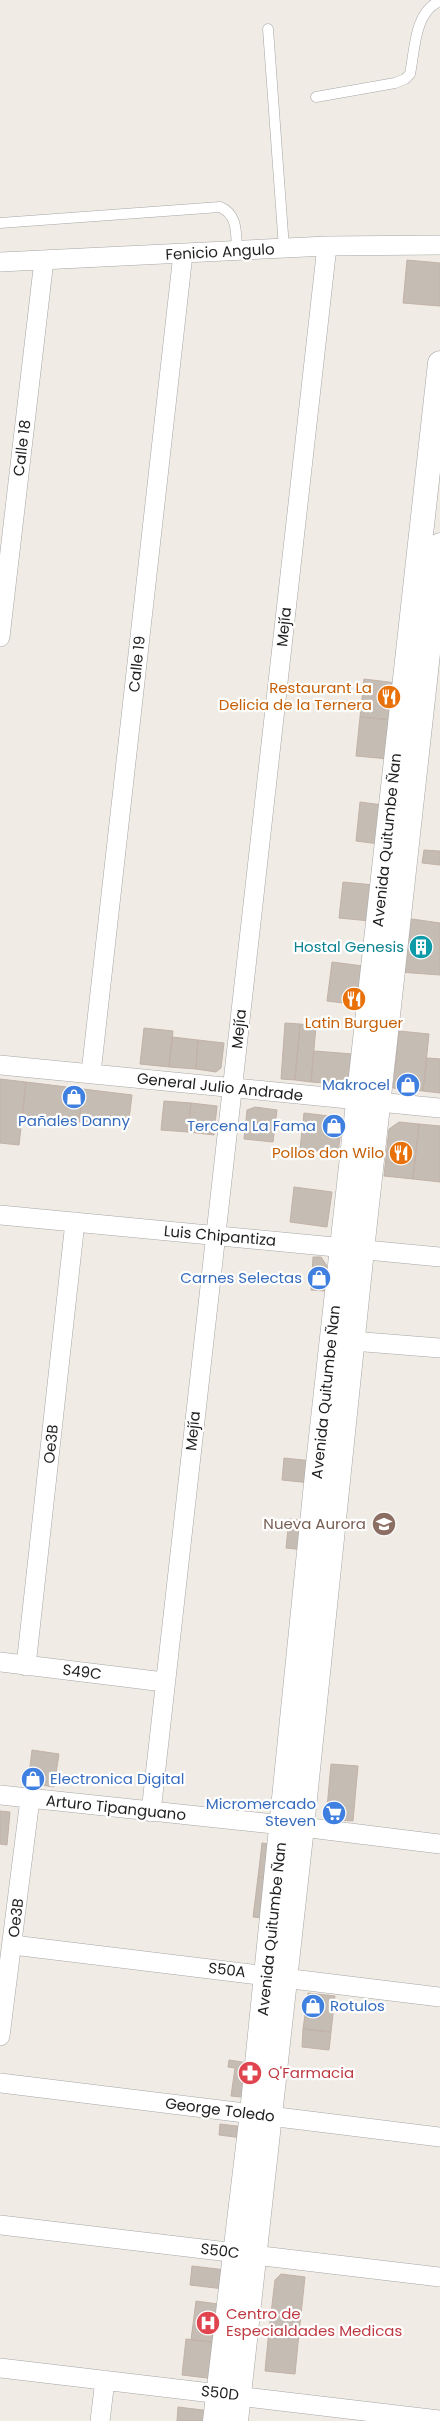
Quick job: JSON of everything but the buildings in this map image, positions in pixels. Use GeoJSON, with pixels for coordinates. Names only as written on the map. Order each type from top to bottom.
{"type":"FeatureCollection","features":[{"type":"Feature","properties":{"kind":"street","name":"Fenicio Angulo"},"geometry":{"type":"LineString","coordinates":[[0,262],[326,246],[440,245]]}},
{"type":"Feature","properties":{"kind":"street","name":"Mejía"},"geometry":{"type":"LineString","coordinates":[[151,1812],[164,1682],[326,246]]}},
{"type":"Feature","properties":{"kind":"street","name":"Calle 19"},"geometry":{"type":"LineString","coordinates":[[91,1074],[183,254]]}},
{"type":"Feature","properties":{"kind":"street","name":"Calle 18"},"geometry":{"type":"LineString","coordinates":[[0,638],[44,260]]}},
{"type":"Feature","properties":{"kind":"street","name":"Avenida Quitumbe Ñan"},"geometry":{"type":"LineString","coordinates":[[369,1101],[440,363]]}},
{"type":"Feature","properties":{"kind":"street","name":"Avenida Quitumbe Ñan"},"geometry":{"type":"LineString","coordinates":[[215,2421],[229,2394],[276,1976],[352,1249],[440,545]]}},
{"type":"Feature","properties":{"kind":"street","name":"General Julio Andrade"},"geometry":{"type":"LineString","coordinates":[[0,1065],[440,1108]]}},
{"type":"Feature","properties":{"kind":"street","name":"Luis Chipantiza"},"geometry":{"type":"LineString","coordinates":[[0,1215],[440,1257]]}},
{"type":"Feature","properties":{"kind":"street","name":"Oe3B"},"geometry":{"type":"LineString","coordinates":[[26,1666],[75,1222]]}},
{"type":"Feature","properties":{"kind":"street"},"geometry":{"type":"LineString","coordinates":[[342,1340],[440,1348]]}},
{"type":"Feature","properties":{"kind":"street","name":"S49C"},"geometry":{"type":"LineString","coordinates":[[0,1662],[164,1682]]}},
{"type":"Feature","properties":{"kind":"street","name":"Arturo Tipanguano"},"geometry":{"type":"LineString","coordinates":[[0,1796],[292,1826],[440,1844]]}},
{"type":"Feature","properties":{"kind":"street","name":"Oe3B"},"geometry":{"type":"LineString","coordinates":[[0,2036],[30,1799]]}},
{"type":"Feature","properties":{"kind":"street","name":"S50A"},"geometry":{"type":"LineString","coordinates":[[13,1944],[440,1997]]}},
{"type":"Feature","properties":{"kind":"street","name":"George Toledo"},"geometry":{"type":"LineString","coordinates":[[0,2083],[440,2137]]}},
{"type":"Feature","properties":{"kind":"street","name":"S50C"},"geometry":{"type":"LineString","coordinates":[[0,2225],[440,2277]]}},
{"type":"Feature","properties":{"kind":"street","name":"S50D"},"geometry":{"type":"LineString","coordinates":[[0,2368],[229,2394],[377,2417],[440,2420]]}},
{"type":"Feature","properties":{"kind":"street"},"geometry":{"type":"LineString","coordinates":[[100,2421],[105,2380]]}},
{"type":"Feature","properties":{"kind":"street","name":"Avenida Quitumbe Ñan"},"geometry":{"type":"LineString","coordinates":[[229,2394],[236,2421]]}},
{"type":"Feature","properties":{"kind":"lane"},"geometry":{"type":"LineString","coordinates":[[316,97],[395,83],[405,79],[410,74],[422,18],[428,7],[440,1]]}},
{"type":"Feature","properties":{"kind":"lane"},"geometry":{"type":"LineString","coordinates":[[268,29],[284,221],[284,248]]}},
{"type":"Feature","properties":{"kind":"lane"},"geometry":{"type":"LineString","coordinates":[[0,223],[220,207],[228,210],[232,215],[237,251]]}},
{"type":"Feature","properties":{"kind":"place","name":"Restaurant La Delicia de la Ternera"},"geometry":{"type":"Point","coordinates":[389,697]}},
{"type":"Feature","properties":{"kind":"place","name":"Hostal Genesis"},"geometry":{"type":"Point","coordinates":[421,947]}},
{"type":"Feature","properties":{"kind":"place","name":"Latin Burguer"},"geometry":{"type":"Point","coordinates":[354,999]}},
{"type":"Feature","properties":{"kind":"place","name":"Makrocel"},"geometry":{"type":"Point","coordinates":[408,1085]}},
{"type":"Feature","properties":{"kind":"place","name":"Pañales Danny"},"geometry":{"type":"Point","coordinates":[74,1097]}},
{"type":"Feature","properties":{"kind":"place","name":"Tercena La Fama"},"geometry":{"type":"Point","coordinates":[334,1126]}},
{"type":"Feature","properties":{"kind":"place","name":"Pollos don Wilo"},"geometry":{"type":"Point","coordinates":[401,1153]}},
{"type":"Feature","properties":{"kind":"place","name":"Carnes Selectas"},"geometry":{"type":"Point","coordinates":[319,1278]}},
{"type":"Feature","properties":{"kind":"place","name":"Nueva Aurora"},"geometry":{"type":"Point","coordinates":[384,1524]}},
{"type":"Feature","properties":{"kind":"place","name":"Electronica Digital"},"geometry":{"type":"Point","coordinates":[33,1779]}},
{"type":"Feature","properties":{"kind":"place","name":"Micromercado Steven"},"geometry":{"type":"Point","coordinates":[334,1813]}},
{"type":"Feature","properties":{"kind":"place","name":"Rotulos"},"geometry":{"type":"Point","coordinates":[313,2006]}},
{"type":"Feature","properties":{"kind":"place","name":"Q'Farmacia"},"geometry":{"type":"Point","coordinates":[250,2073]}},
{"type":"Feature","properties":{"kind":"place","name":"Centro de Especialdades Medicas"},"geometry":{"type":"Point","coordinates":[208,2323]}}]}
